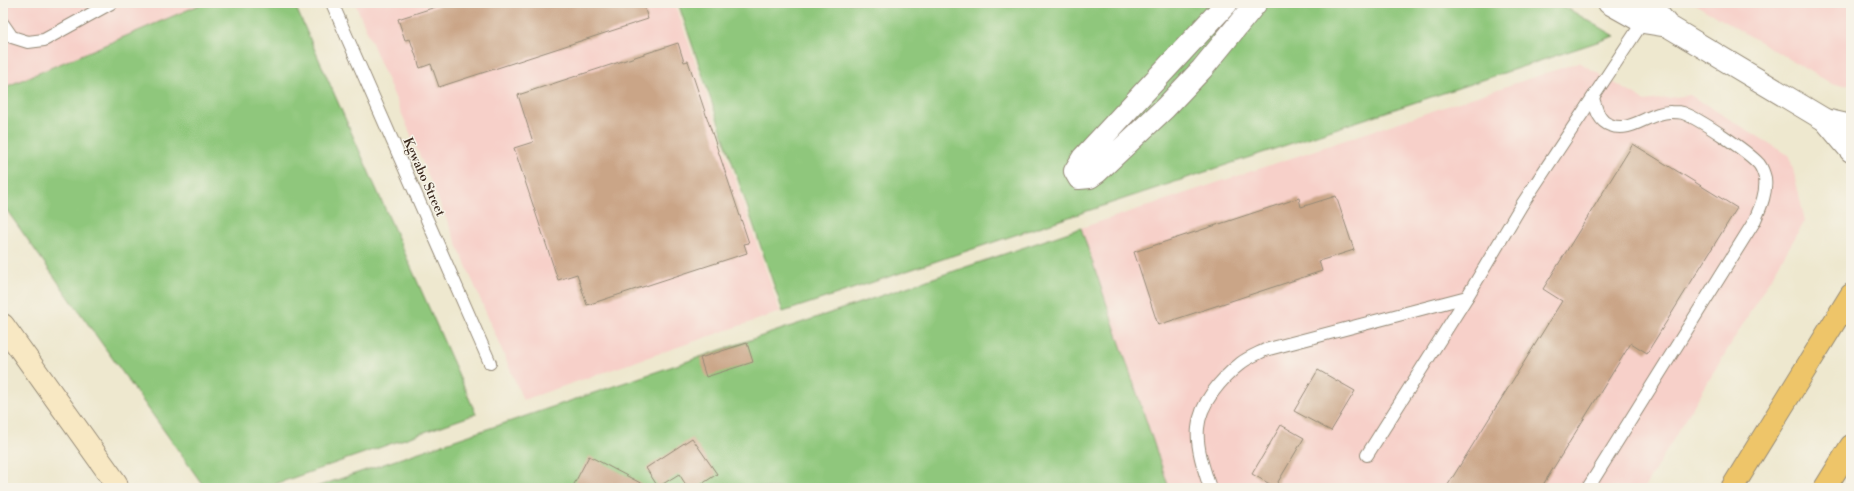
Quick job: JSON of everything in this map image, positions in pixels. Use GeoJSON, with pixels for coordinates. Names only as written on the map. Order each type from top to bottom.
{"type":"FeatureCollection","features":[{"type":"Feature","properties":{"kind":"main road"},"geometry":{"type":"LineString","coordinates":[[1732,488],[1851,295]]}},
{"type":"Feature","properties":{"kind":"main road"},"geometry":{"type":"LineString","coordinates":[[3,325],[119,486]]}},
{"type":"Feature","properties":{"kind":"main road"},"geometry":{"type":"LineString","coordinates":[[1827,486],[1851,446]]}},
{"type":"Feature","properties":{"kind":"street"},"geometry":{"type":"LineString","coordinates":[[1227,3],[1083,158],[1076,171],[1079,178],[1090,177],[1165,108],[1202,69],[1256,3]]}},
{"type":"Feature","properties":{"kind":"street"},"geometry":{"type":"LineString","coordinates":[[1609,3],[1647,11],[1668,26],[1825,120],[1851,126]]}},
{"type":"Feature","properties":{"kind":"street"},"geometry":{"type":"LineString","coordinates":[[1825,120],[1851,151]]}},
{"type":"Feature","properties":{"kind":"lane"},"geometry":{"type":"LineString","coordinates":[[3,24],[12,37],[28,42],[44,40],[111,3]]}},
{"type":"Feature","properties":{"kind":"lane","name":"Kgwabo Street"},"geometry":{"type":"LineString","coordinates":[[332,3],[490,363]]}},
{"type":"Feature","properties":{"kind":"lane"},"geometry":{"type":"LineString","coordinates":[[1367,454],[1467,296],[1521,206],[1593,98],[1647,11]]}},
{"type":"Feature","properties":{"kind":"lane"},"geometry":{"type":"LineString","coordinates":[[1588,488],[1754,222],[1765,193],[1765,177],[1761,166],[1750,155],[1695,118],[1682,112],[1660,112],[1629,125],[1620,127],[1610,126],[1602,121],[1597,112],[1593,98]]}},
{"type":"Feature","properties":{"kind":"lane"},"geometry":{"type":"LineString","coordinates":[[1210,488],[1202,462],[1198,429],[1205,404],[1220,383],[1241,363],[1265,350],[1467,296]]}},
{"type":"Feature","properties":{"kind":"shaded area"},"geometry":{"type":"Polygon","coordinates":[[[3,3],[204,3],[3,88],[3,3]]]}},
{"type":"Feature","properties":{"kind":"shaded area"},"geometry":{"type":"Polygon","coordinates":[[[355,3],[675,3],[780,312],[523,400],[355,3]]]}},
{"type":"Feature","properties":{"kind":"shaded area"},"geometry":{"type":"Polygon","coordinates":[[[1693,3],[1851,3],[1851,84],[1834,85],[1693,3]]]}},
{"type":"Feature","properties":{"kind":"shaded area"},"geometry":{"type":"Polygon","coordinates":[[[1579,62],[1645,101],[1690,95],[1790,156],[1805,221],[1644,488],[1169,488],[1081,228],[1579,62]]]}},
{"type":"Feature","properties":{"kind":"green space"},"geometry":{"type":"Polygon","coordinates":[[[204,3],[294,3],[476,414],[264,488],[205,488],[3,205],[3,88],[204,3]]]}},
{"type":"Feature","properties":{"kind":"green space"},"geometry":{"type":"Polygon","coordinates":[[[678,3],[1558,3],[1615,36],[783,312],[678,3]]]}},
{"type":"Feature","properties":{"kind":"green space"},"geometry":{"type":"Polygon","coordinates":[[[1081,228],[1169,488],[313,488],[1081,228]]]}},
{"type":"Feature","properties":{"kind":"building"},"geometry":{"type":"Polygon","coordinates":[[[448,3],[643,3],[648,19],[439,87],[431,64],[420,68],[410,39],[405,40],[398,19],[448,3]]]}},
{"type":"Feature","properties":{"kind":"building"},"geometry":{"type":"Polygon","coordinates":[[[678,43],[684,62],[688,61],[749,243],[744,244],[747,253],[587,305],[577,274],[558,280],[514,148],[533,142],[518,95],[678,43]]]}},
{"type":"Feature","properties":{"kind":"building"},"geometry":{"type":"Polygon","coordinates":[[[1633,144],[1737,208],[1647,353],[1631,343],[1541,488],[1446,488],[1562,301],[1543,289],[1633,144]]]}},
{"type":"Feature","properties":{"kind":"building"},"geometry":{"type":"Polygon","coordinates":[[[1336,196],[1354,250],[1319,261],[1322,271],[1158,325],[1134,252],[1299,198],[1301,207],[1336,196]]]}},
{"type":"Feature","properties":{"kind":"building"},"geometry":{"type":"Polygon","coordinates":[[[747,343],[753,362],[706,377],[700,358],[747,343]]]}},
{"type":"Feature","properties":{"kind":"building"},"geometry":{"type":"Polygon","coordinates":[[[1318,370],[1355,391],[1331,431],[1294,411],[1318,370]]]}},
{"type":"Feature","properties":{"kind":"building"},"geometry":{"type":"Polygon","coordinates":[[[1281,425],[1304,438],[1275,487],[1252,474],[1281,425]]]}},
{"type":"Feature","properties":{"kind":"building"},"geometry":{"type":"Polygon","coordinates":[[[692,438],[717,474],[696,488],[688,488],[679,474],[658,487],[646,468],[692,438]]]}},
{"type":"Feature","properties":{"kind":"building"},"geometry":{"type":"Polygon","coordinates":[[[589,456],[650,488],[572,488],[589,456]]]}}]}
